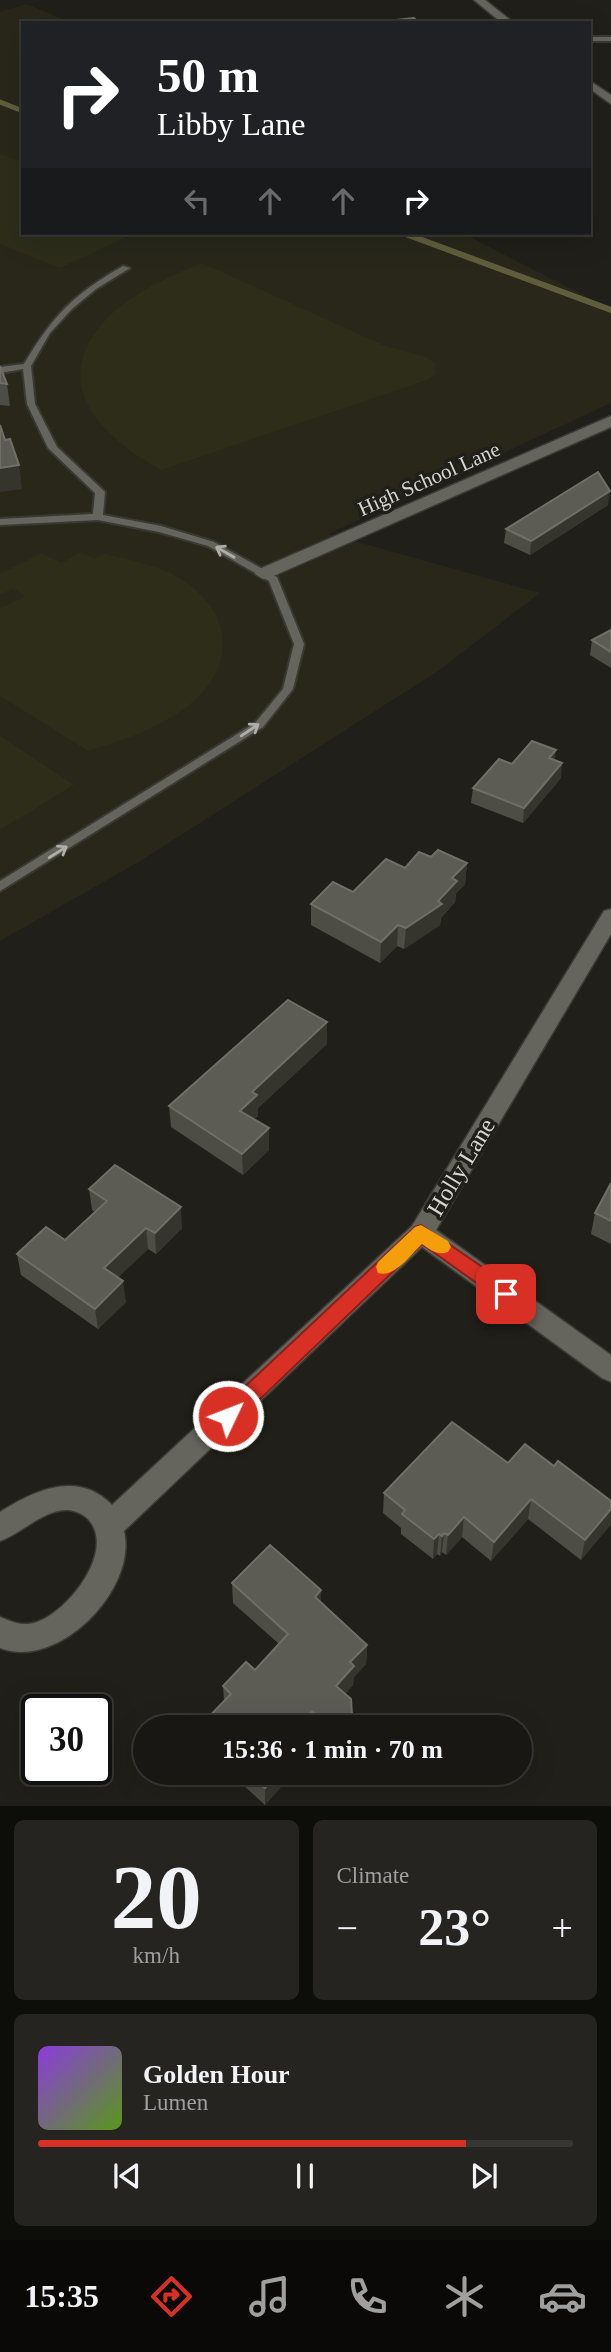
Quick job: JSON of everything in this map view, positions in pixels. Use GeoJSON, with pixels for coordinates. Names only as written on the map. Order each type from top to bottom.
{"type":"FeatureCollection","features":[{"type":"Feature","properties":{"kind":"street"},"geometry":{"type":"LineString","coordinates":[[479,0],[506,21]]}},
{"type":"Feature","properties":{"kind":"street"},"geometry":{"type":"LineString","coordinates":[[591,86],[611,101]]}},
{"type":"Feature","properties":{"kind":"street","name":"High School Lane"},"geometry":{"type":"LineString","coordinates":[[263,574],[611,421]]}},
{"type":"Feature","properties":{"kind":"street","name":"Holly Lane"},"geometry":{"type":"LineString","coordinates":[[110,1525],[421,1233],[611,916]]}},
{"type":"Feature","properties":{"kind":"street"},"geometry":{"type":"LineString","coordinates":[[421,1233],[611,1370]]}},
{"type":"Feature","properties":{"kind":"street"},"geometry":{"type":"LineString","coordinates":[[0,1528],[27,1510],[53,1500],[79,1497],[94,1503],[110,1525],[112,1545],[108,1568],[95,1594],[72,1617],[48,1633],[25,1640],[8,1638],[0,1632]]}},
{"type":"Feature","properties":{"kind":"lane"},"geometry":{"type":"LineString","coordinates":[[591,39],[611,39]]}},
{"type":"Feature","properties":{"kind":"lane"},"geometry":{"type":"LineString","coordinates":[[98,517],[100,492],[53,448],[31,404],[27,366],[47,332],[69,307],[93,287],[125,268]]}},
{"type":"Feature","properties":{"kind":"lane"},"geometry":{"type":"LineString","coordinates":[[0,370],[27,366]]}},
{"type":"Feature","properties":{"kind":"lane"},"geometry":{"type":"LineString","coordinates":[[0,522],[98,517],[161,529],[211,544],[273,579],[299,644],[288,689],[258,725],[0,887]]}},
{"type":"Feature","properties":{"kind":"shaded area"},"geometry":{"type":"Polygon","coordinates":[[[26,4],[68,21],[21,21],[21,235],[466,235],[611,309],[611,403],[329,534],[540,593],[438,671],[142,860],[0,941],[0,12],[26,4]]]}},
{"type":"Feature","properties":{"kind":"shaded area"},"geometry":{"type":"Polygon","coordinates":[[[0,154],[21,161],[21,235],[131,235],[60,268],[0,244],[0,154]]]}},
{"type":"Feature","properties":{"kind":"shaded area"},"geometry":{"type":"Polygon","coordinates":[[[202,263],[383,345],[426,357],[435,363],[436,374],[427,380],[161,470],[115,438],[98,420],[86,400],[80,379],[83,356],[95,333],[127,301],[147,288],[202,263]]]}},
{"type":"Feature","properties":{"kind":"shaded area"},"geometry":{"type":"Polygon","coordinates":[[[82,552],[94,559],[104,554],[146,564],[170,573],[190,586],[206,600],[217,617],[223,652],[217,670],[206,688],[189,705],[154,727],[88,751],[0,696],[0,609],[25,596],[13,588],[0,595],[0,574],[42,553],[61,563],[82,552]]]}},
{"type":"Feature","properties":{"kind":"shaded area"},"geometry":{"type":"Polygon","coordinates":[[[0,736],[74,785],[0,830],[0,736]]]}},
{"type":"Feature","properties":{"kind":"building"},"geometry":{"type":"Polygon","coordinates":[[[414,18],[417,21],[386,21],[414,18]]]}},
{"type":"Feature","properties":{"kind":"building"},"geometry":{"type":"Polygon","coordinates":[[[0,366],[7,384],[0,383],[0,366]]]}},
{"type":"Feature","properties":{"kind":"building"},"geometry":{"type":"Polygon","coordinates":[[[0,425],[5,440],[10,439],[19,465],[0,468],[0,425]]]}},
{"type":"Feature","properties":{"kind":"building"},"geometry":{"type":"Polygon","coordinates":[[[598,472],[610,491],[531,541],[506,529],[598,472]]]}},
{"type":"Feature","properties":{"kind":"building"},"geometry":{"type":"Polygon","coordinates":[[[611,630],[611,652],[592,640],[611,630]]]}},
{"type":"Feature","properties":{"kind":"building"},"geometry":{"type":"Polygon","coordinates":[[[532,741],[556,750],[549,758],[562,763],[524,808],[473,788],[499,759],[512,764],[532,741]]]}},
{"type":"Feature","properties":{"kind":"building"},"geometry":{"type":"Polygon","coordinates":[[[438,850],[467,863],[452,878],[457,881],[438,901],[442,904],[406,928],[398,925],[381,942],[311,904],[333,882],[353,892],[386,859],[405,868],[419,852],[431,857],[438,850]]]}},
{"type":"Feature","properties":{"kind":"building"},"geometry":{"type":"Polygon","coordinates":[[[288,1000],[327,1022],[252,1092],[257,1095],[240,1111],[269,1128],[242,1154],[169,1106],[288,1000]]]}},
{"type":"Feature","properties":{"kind":"building"},"geometry":{"type":"Polygon","coordinates":[[[115,1165],[181,1207],[155,1233],[146,1228],[104,1268],[123,1281],[95,1309],[17,1254],[46,1227],[65,1240],[107,1201],[89,1189],[115,1165]]]}},
{"type":"Feature","properties":{"kind":"building"},"geometry":{"type":"Polygon","coordinates":[[[611,1183],[611,1221],[595,1213],[611,1183]]]}},
{"type":"Feature","properties":{"kind":"building"},"geometry":{"type":"Polygon","coordinates":[[[452,1422],[508,1463],[525,1444],[554,1466],[558,1461],[611,1501],[611,1509],[585,1540],[531,1499],[494,1542],[464,1517],[448,1535],[439,1534],[434,1539],[402,1514],[405,1510],[384,1493],[452,1422]]]}},
{"type":"Feature","properties":{"kind":"building"},"geometry":{"type":"Polygon","coordinates":[[[270,1545],[321,1590],[315,1597],[367,1645],[350,1662],[354,1666],[336,1686],[351,1699],[352,1715],[316,1715],[312,1711],[308,1715],[211,1715],[231,1694],[223,1686],[246,1662],[255,1670],[288,1634],[232,1583],[270,1545]]]}},
{"type":"Feature","properties":{"kind":"waterway"},"geometry":{"type":"LineString","coordinates":[[0,102],[21,110]]}},
{"type":"Feature","properties":{"kind":"waterway"},"geometry":{"type":"LineString","coordinates":[[408,235],[611,310]]}},
{"type":"Feature","properties":{"kind":"slow traffic"},"geometry":{"type":"LineString","coordinates":[[385,1267],[421,1233],[441,1247]]}},
{"type":"Feature","properties":{"kind":"route"},"geometry":{"type":"LineString","coordinates":[[228,1416],[421,1233],[506,1294]]}}]}
